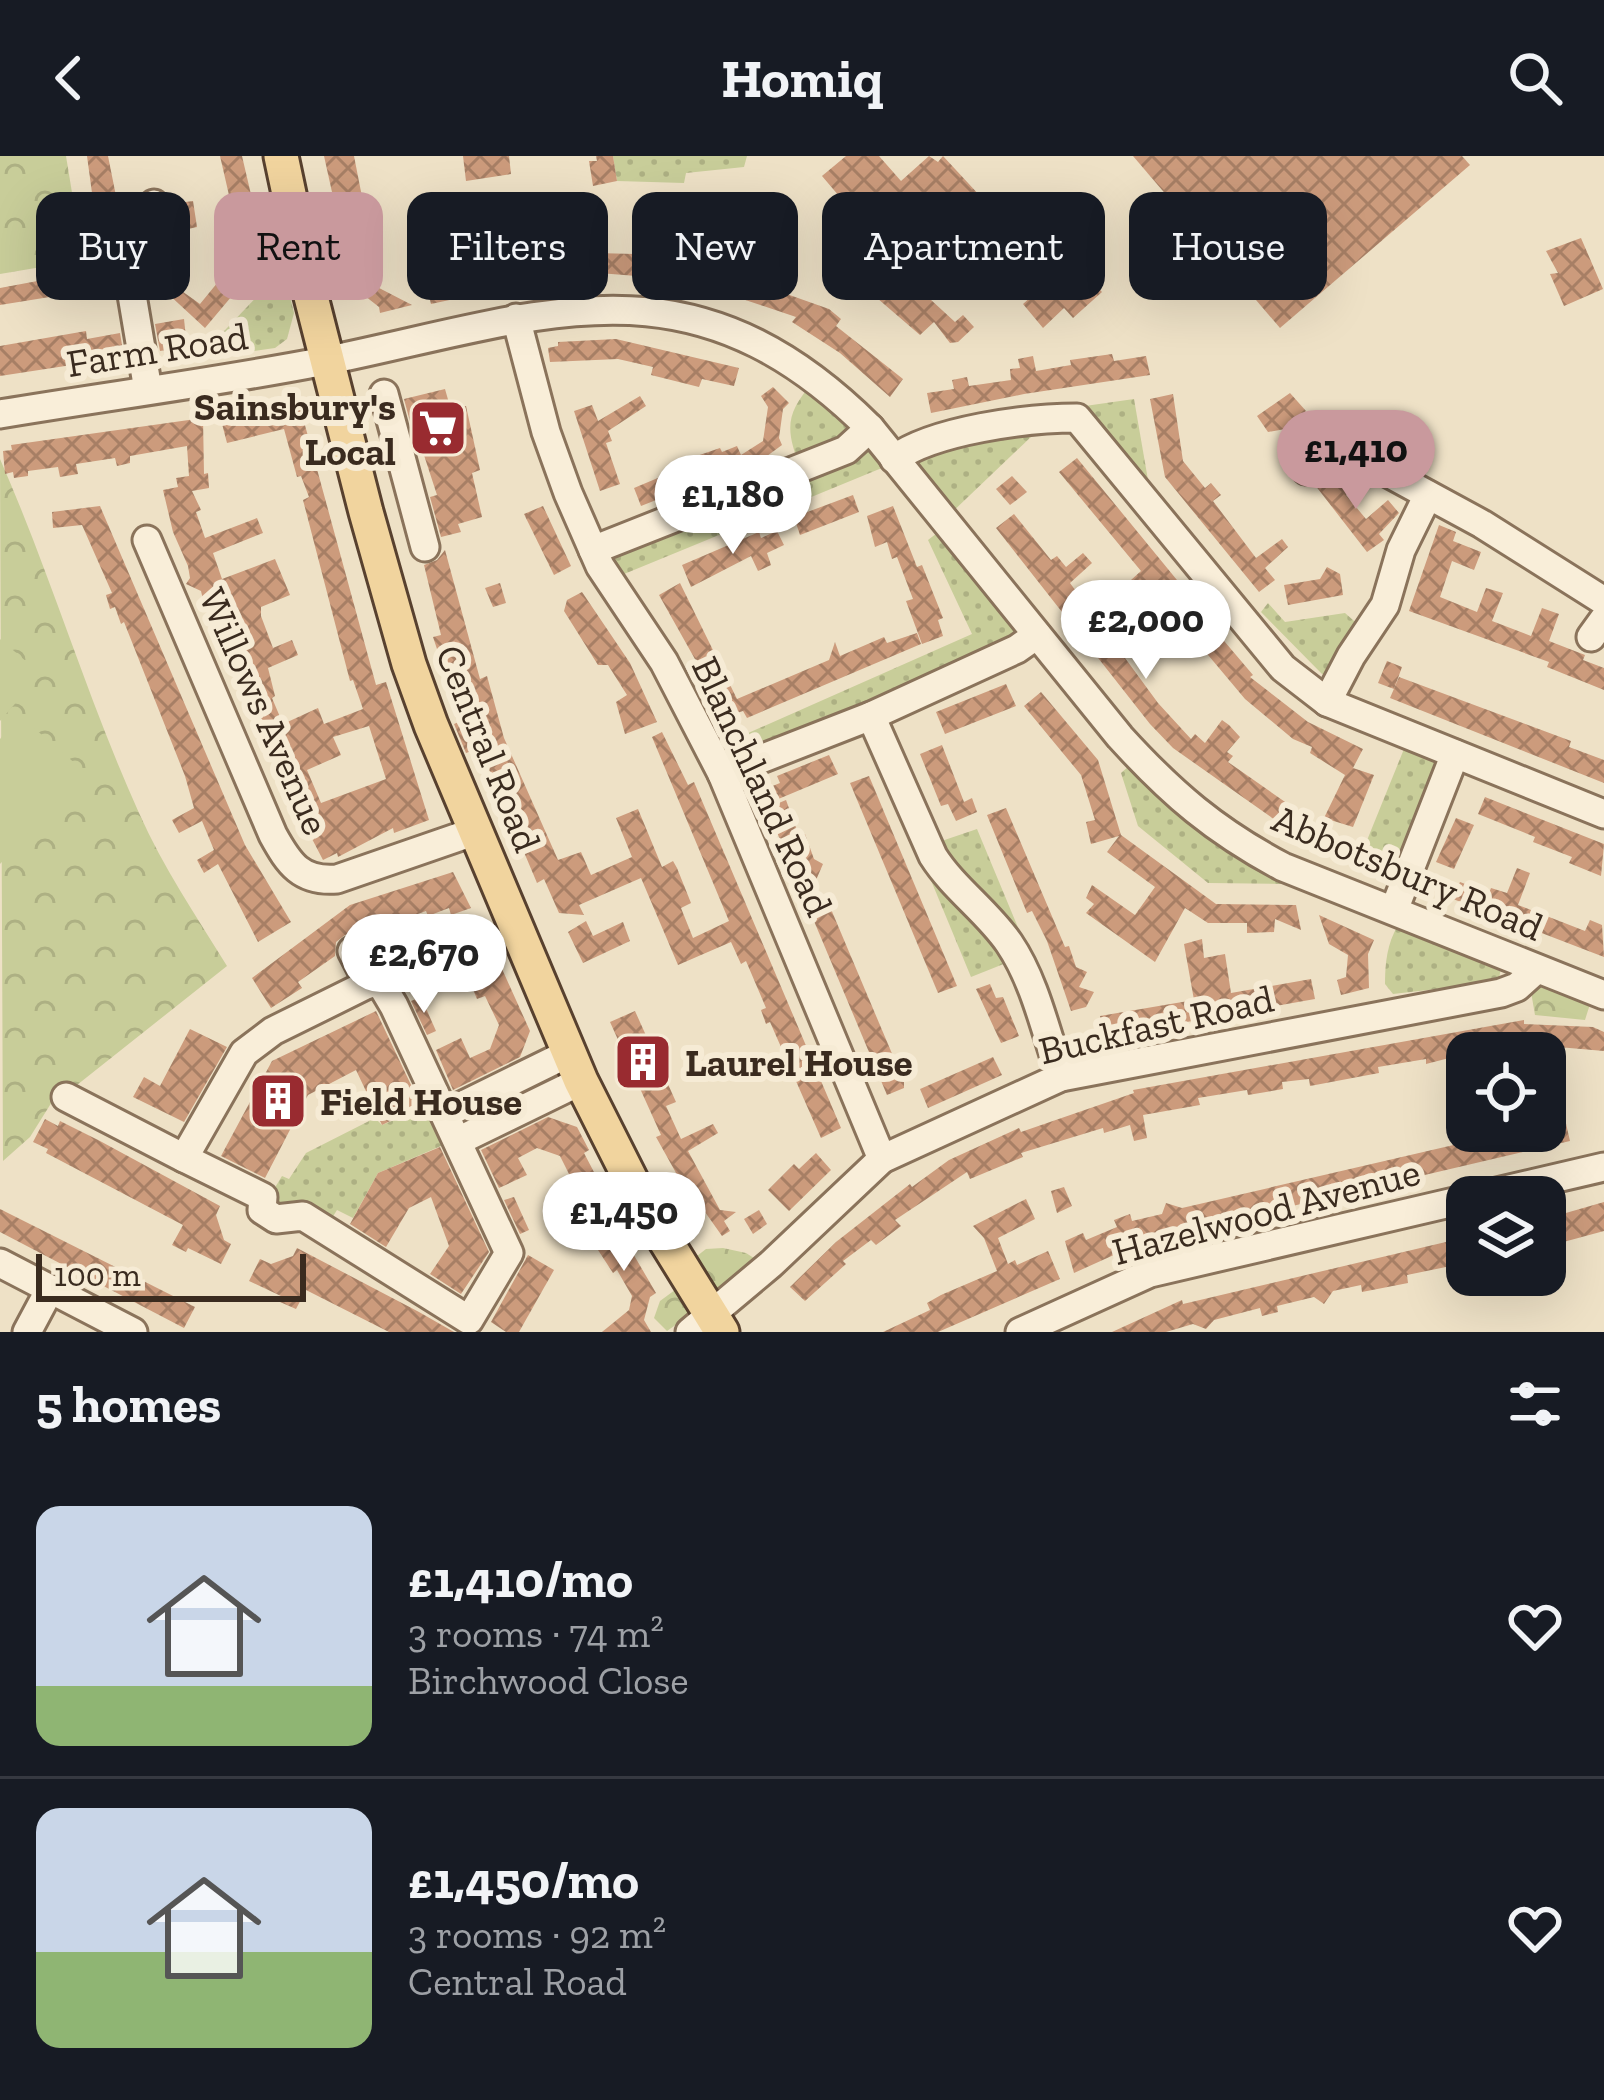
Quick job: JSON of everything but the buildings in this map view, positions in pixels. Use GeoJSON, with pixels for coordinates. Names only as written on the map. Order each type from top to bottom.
{"type":"FeatureCollection","features":[{"type":"Feature","properties":{"kind":"main road","name":"Central Road"},"geometry":{"type":"LineString","coordinates":[[281,156],[327,360],[409,664],[575,1067],[708,1327]]}},
{"type":"Feature","properties":{"kind":"street"},"geometry":{"type":"LineString","coordinates":[[133,300],[148,390]]}},
{"type":"Feature","properties":{"kind":"street","name":"Abbotsbury Road"},"geometry":{"type":"LineString","coordinates":[[327,360],[567,309],[623,308],[675,315],[745,339],[800,367],[870,428],[1120,737],[1195,813],[1283,867],[1604,995]]}},
{"type":"Feature","properties":{"kind":"street","name":"Blanchland Road"},"geometry":{"type":"LineString","coordinates":[[516,318],[546,431],[593,550],[664,662],[722,774],[882,1159]]}},
{"type":"Feature","properties":{"kind":"street","name":"Farm Road"},"geometry":{"type":"LineString","coordinates":[[0,414],[327,360]]}},
{"type":"Feature","properties":{"kind":"street"},"geometry":{"type":"LineString","coordinates":[[384,394],[425,547]]}},
{"type":"Feature","properties":{"kind":"street"},"geometry":{"type":"LineString","coordinates":[[894,459],[915,444],[1077,418],[1283,668],[1327,701],[1604,814]]}},
{"type":"Feature","properties":{"kind":"street"},"geometry":{"type":"LineString","coordinates":[[593,550],[846,450],[870,428]]}},
{"type":"Feature","properties":{"kind":"street"},"geometry":{"type":"LineString","coordinates":[[1306,470],[1333,450],[1344,449],[1482,524],[1604,601]]}},
{"type":"Feature","properties":{"kind":"street"},"geometry":{"type":"LineString","coordinates":[[360,485],[406,474]]}},
{"type":"Feature","properties":{"kind":"street"},"geometry":{"type":"LineString","coordinates":[[1327,701],[1385,605],[1401,550],[1428,495]]}},
{"type":"Feature","properties":{"kind":"street","name":"Willows Avenue"},"geometry":{"type":"LineString","coordinates":[[147,539],[273,835],[301,874],[337,879],[476,831]]}},
{"type":"Feature","properties":{"kind":"street"},"geometry":{"type":"LineString","coordinates":[[722,774],[871,716],[1017,650],[1036,634]]}},
{"type":"Feature","properties":{"kind":"street"},"geometry":{"type":"LineString","coordinates":[[871,716],[933,856],[1008,942],[1024,968],[1061,1077]]}},
{"type":"Feature","properties":{"kind":"street"},"geometry":{"type":"LineString","coordinates":[[1394,910],[1455,754]]}},
{"type":"Feature","properties":{"kind":"street"},"geometry":{"type":"LineString","coordinates":[[352,951],[369,984]]}},
{"type":"Feature","properties":{"kind":"street","name":"Buckfast Road"},"geometry":{"type":"LineString","coordinates":[[708,1327],[882,1159],[1061,1077],[1501,993],[1537,969]]}},
{"type":"Feature","properties":{"kind":"street"},"geometry":{"type":"LineString","coordinates":[[66,1096],[184,1158],[263,1197],[262,1210],[275,1219],[303,1216],[469,1320],[509,1253],[495,1201],[458,1141],[378,980],[273,1031],[244,1053],[184,1158]]}},
{"type":"Feature","properties":{"kind":"street"},"geometry":{"type":"LineString","coordinates":[[445,1114],[575,1067]]}},
{"type":"Feature","properties":{"kind":"street"},"geometry":{"type":"LineString","coordinates":[[458,1141],[575,1067]]}},
{"type":"Feature","properties":{"kind":"street","name":"Hazelwood Avenue"},"geometry":{"type":"LineString","coordinates":[[1565,1176],[1604,1167]]}},
{"type":"Feature","properties":{"kind":"street","name":"Hazelwood Avenue"},"geometry":{"type":"LineString","coordinates":[[1020,1332],[1150,1273],[1446,1204]]}},
{"type":"Feature","properties":{"kind":"street"},"geometry":{"type":"LineString","coordinates":[[0,1263],[134,1332]]}},
{"type":"Feature","properties":{"kind":"street"},"geometry":{"type":"LineString","coordinates":[[27,1332],[50,1289]]}},
{"type":"Feature","properties":{"kind":"green space"},"geometry":{"type":"Polygon","coordinates":[[[0,156],[66,156],[72,192],[36,192],[36,268],[0,274],[0,156]]]}},
{"type":"Feature","properties":{"kind":"green space"},"geometry":{"type":"Polygon","coordinates":[[[613,156],[747,156],[744,167],[686,173],[684,183],[617,181],[613,156]]]}},
{"type":"Feature","properties":{"kind":"green space"},"geometry":{"type":"Polygon","coordinates":[[[254,300],[291,300],[294,313],[287,339],[275,348],[210,357],[208,348],[254,300]]]}},
{"type":"Feature","properties":{"kind":"green space"},"geometry":{"type":"Polygon","coordinates":[[[814,381],[894,463],[612,579],[597,552],[801,469],[791,422],[797,403],[814,381]]]}},
{"type":"Feature","properties":{"kind":"green space"},"geometry":{"type":"Polygon","coordinates":[[[1134,399],[1148,480],[1144,484],[1087,415],[1085,406],[1134,399]]]}},
{"type":"Feature","properties":{"kind":"green space"},"geometry":{"type":"Polygon","coordinates":[[[1035,427],[1032,436],[947,517],[900,460],[1035,427]]]}},
{"type":"Feature","properties":{"kind":"green space"},"geometry":{"type":"Polygon","coordinates":[[[0,459],[139,813],[227,966],[77,1085],[55,1097],[30,1137],[3,1161],[0,459]]]}},
{"type":"Feature","properties":{"kind":"green space"},"geometry":{"type":"Polygon","coordinates":[[[945,527],[1031,636],[723,770],[712,749],[972,634],[928,540],[945,527]]]}},
{"type":"Feature","properties":{"kind":"green space"},"geometry":{"type":"Polygon","coordinates":[[[1268,603],[1285,622],[1345,613],[1362,628],[1332,676],[1322,674],[1261,612],[1268,603]]]}},
{"type":"Feature","properties":{"kind":"green space"},"geometry":{"type":"Polygon","coordinates":[[[0,639],[41,674],[0,721],[0,639]]]}},
{"type":"Feature","properties":{"kind":"green space"},"geometry":{"type":"Polygon","coordinates":[[[20,716],[84,771],[0,864],[0,739],[20,716]]]}},
{"type":"Feature","properties":{"kind":"green space"},"geometry":{"type":"Polygon","coordinates":[[[1406,744],[1446,761],[1394,886],[1355,870],[1406,744]]]}},
{"type":"Feature","properties":{"kind":"green space"},"geometry":{"type":"Polygon","coordinates":[[[1129,766],[1202,831],[1287,878],[1285,884],[1208,883],[1138,826],[1121,773],[1129,766]]]}},
{"type":"Feature","properties":{"kind":"green space"},"geometry":{"type":"Polygon","coordinates":[[[977,829],[1029,954],[971,977],[918,849],[977,829]]]}},
{"type":"Feature","properties":{"kind":"green space"},"geometry":{"type":"Polygon","coordinates":[[[1398,925],[1501,967],[1499,979],[1393,994],[1385,984],[1385,969],[1398,925]]]}},
{"type":"Feature","properties":{"kind":"green space"},"geometry":{"type":"Polygon","coordinates":[[[1545,982],[1591,1001],[1585,1020],[1535,1015],[1531,992],[1545,982]]]}},
{"type":"Feature","properties":{"kind":"green space"},"geometry":{"type":"Polygon","coordinates":[[[430,1105],[448,1143],[378,1173],[353,1218],[337,1210],[327,1226],[282,1215],[268,1199],[282,1176],[289,1179],[306,1153],[375,1118],[382,1125],[430,1105]]]}},
{"type":"Feature","properties":{"kind":"green space"},"geometry":{"type":"Polygon","coordinates":[[[723,1248],[760,1262],[720,1299],[697,1256],[706,1249],[723,1248]]]}},
{"type":"Feature","properties":{"kind":"green space"},"geometry":{"type":"Polygon","coordinates":[[[679,1287],[694,1312],[667,1331],[654,1318],[660,1301],[679,1287]]]}},
{"type":"Feature","properties":{"kind":"place","name":"Sainsbury's Local"},"geometry":{"type":"Point","coordinates":[438,428]}},
{"type":"Feature","properties":{"kind":"place","name":"Laurel House"},"geometry":{"type":"Point","coordinates":[643,1062]}},
{"type":"Feature","properties":{"kind":"place","name":"Field House"},"geometry":{"type":"Point","coordinates":[278,1101]}}]}
